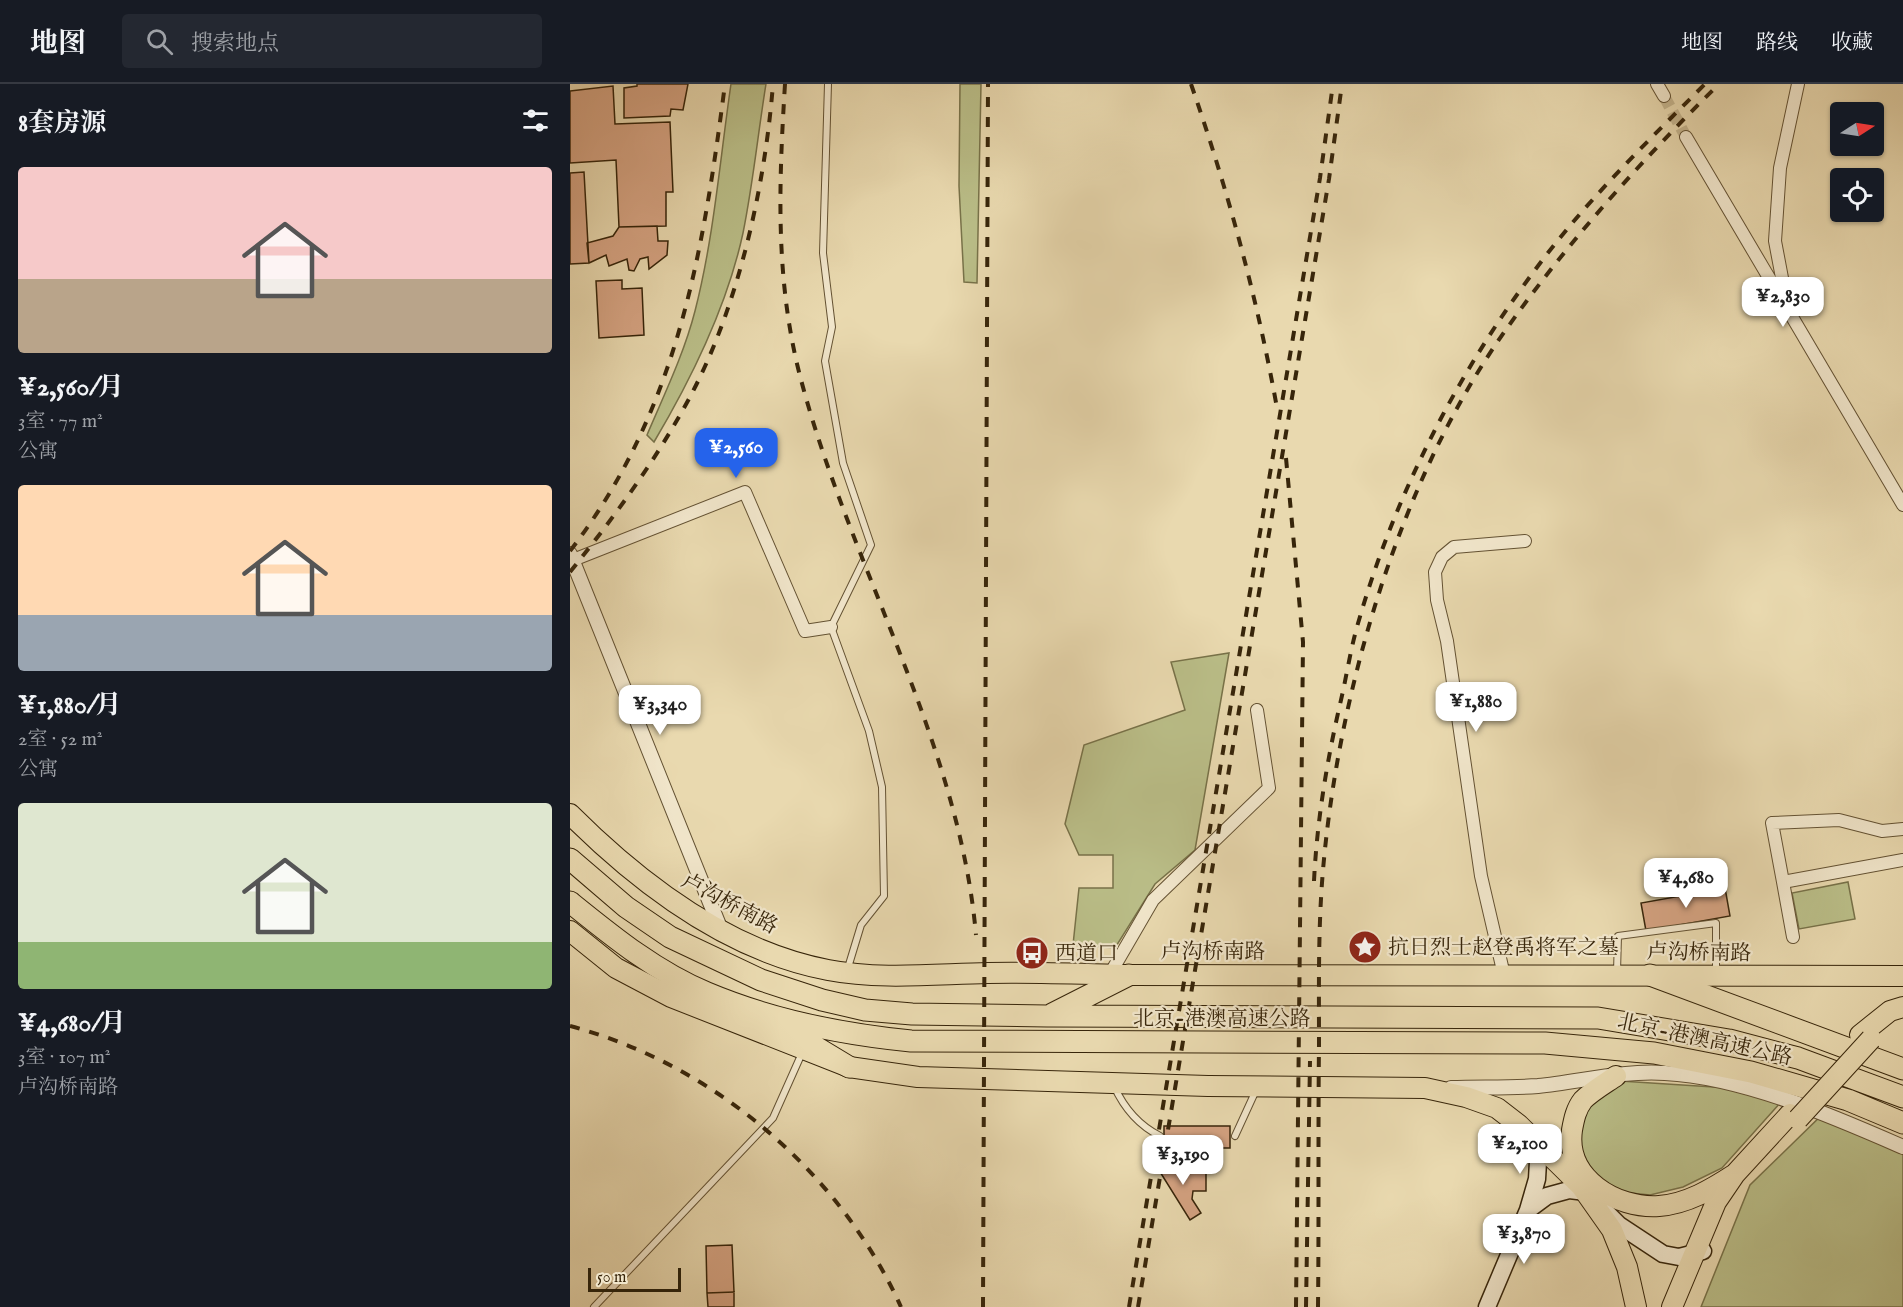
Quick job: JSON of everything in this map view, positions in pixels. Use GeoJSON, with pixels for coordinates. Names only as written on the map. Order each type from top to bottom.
{"type":"FeatureCollection","features":[{"type":"Feature","properties":{"kind":"highway","name":"卢沟桥南路"},"geometry":{"type":"LineString","coordinates":[[570,814],[615,858],[661,893],[722,930],[763,950],[827,970],[885,976],[1044,972],[1120,975],[1903,976]]}},
{"type":"Feature","properties":{"kind":"highway","name":"北京-港澳高速公路"},"geometry":{"type":"LineString","coordinates":[[570,859],[626,907],[670,937],[725,964],[791,990],[864,1010],[912,1014],[1047,1016],[1598,1018],[1661,1026],[1775,1052],[1869,1082],[1903,1097]]}},
{"type":"Feature","properties":{"kind":"highway","name":"北京-港澳高速公路"},"geometry":{"type":"LineString","coordinates":[[570,902],[612,936],[661,969],[705,993],[754,1010],[859,1036],[911,1041],[1545,1043],[1654,1053],[1791,1082],[1848,1100],[1903,1123]]}},
{"type":"Feature","properties":{"kind":"highway"},"geometry":{"type":"LineString","coordinates":[[570,931],[616,968],[670,997],[849,1067],[918,1077],[1258,1087],[1425,1088],[1466,1097],[1497,1108],[1539,1144],[1586,1192],[1611,1230],[1627,1267],[1636,1307]]}},
{"type":"Feature","properties":{"kind":"highway"},"geometry":{"type":"LineString","coordinates":[[1047,1016],[1120,975]]}},
{"type":"Feature","properties":{"kind":"highway"},"geometry":{"type":"LineString","coordinates":[[1650,975],[1903,1069]]}},
{"type":"Feature","properties":{"kind":"highway"},"geometry":{"type":"LineString","coordinates":[[1683,1307],[1698,1252],[1716,1202],[1735,1174],[1794,1116],[1890,1011],[1903,1007]]}},
{"type":"Feature","properties":{"kind":"highway"},"geometry":{"type":"LineString","coordinates":[[754,1010],[849,1067]]}},
{"type":"Feature","properties":{"kind":"highway"},"geometry":{"type":"LineString","coordinates":[[1866,1037],[1903,1018]]}},
{"type":"Feature","properties":{"kind":"highway"},"geometry":{"type":"LineString","coordinates":[[1616,1076],[1584,1100],[1574,1117],[1571,1139],[1573,1155],[1584,1174],[1598,1190],[1614,1198],[1635,1204],[1660,1206],[1707,1192],[1735,1174]]}},
{"type":"Feature","properties":{"kind":"highway"},"geometry":{"type":"LineString","coordinates":[[1672,1307],[1698,1252],[1737,1187],[1794,1116]]}},
{"type":"Feature","properties":{"kind":"main road"},"geometry":{"type":"LineString","coordinates":[[1487,1307],[1528,1210],[1537,1179],[1539,1144]]}},
{"type":"Feature","properties":{"kind":"main road"},"geometry":{"type":"LineString","coordinates":[[1528,1210],[1547,1196],[1569,1190],[1586,1192],[1619,1225],[1663,1254],[1679,1257],[1698,1252]]}},
{"type":"Feature","properties":{"kind":"street"},"geometry":{"type":"LineString","coordinates":[[1657,84],[1664,96]]}},
{"type":"Feature","properties":{"kind":"street"},"geometry":{"type":"LineString","coordinates":[[1788,308],[1775,241],[1780,168],[1798,84]]}},
{"type":"Feature","properties":{"kind":"street"},"geometry":{"type":"LineString","coordinates":[[1686,137],[1706,175],[1788,308],[1903,505]]}},
{"type":"Feature","properties":{"kind":"street"},"geometry":{"type":"LineString","coordinates":[[722,930],[571,557],[745,492],[805,631],[831,627]]}},
{"type":"Feature","properties":{"kind":"street"},"geometry":{"type":"LineString","coordinates":[[1504,975],[1481,876],[1447,641],[1437,600],[1435,573],[1442,557],[1454,547],[1525,541]]}},
{"type":"Feature","properties":{"kind":"street"},"geometry":{"type":"LineString","coordinates":[[1120,975],[1153,900],[1269,788],[1257,710]]}},
{"type":"Feature","properties":{"kind":"street"},"geometry":{"type":"LineString","coordinates":[[1793,937],[1772,823],[1839,820],[1882,831],[1903,829]]}},
{"type":"Feature","properties":{"kind":"street"},"geometry":{"type":"LineString","coordinates":[[1783,882],[1903,860]]}},
{"type":"Feature","properties":{"kind":"street"},"geometry":{"type":"LineString","coordinates":[[1425,1088],[1536,1086],[1663,1072],[1711,1080],[1776,1097],[1840,1120],[1903,1147]]}},
{"type":"Feature","properties":{"kind":"lane"},"geometry":{"type":"LineString","coordinates":[[828,84],[823,253],[832,327],[825,361],[843,463],[871,545],[831,627],[869,731],[882,787],[884,896],[861,925],[847,972]]}},
{"type":"Feature","properties":{"kind":"lane"},"geometry":{"type":"LineString","coordinates":[[1617,975],[1618,936],[1716,923],[1716,976]]}},
{"type":"Feature","properties":{"kind":"lane"},"geometry":{"type":"LineString","coordinates":[[594,1307],[772,1118],[803,1049]]}},
{"type":"Feature","properties":{"kind":"lane"},"geometry":{"type":"LineString","coordinates":[[1112,1083],[1129,1112],[1143,1128],[1160,1136]]}},
{"type":"Feature","properties":{"kind":"lane"},"geometry":{"type":"LineString","coordinates":[[1235,1136],[1256,1096],[1258,1087]]}},
{"type":"Feature","properties":{"kind":"path"},"geometry":{"type":"LineString","coordinates":[[1356,960],[1357,946],[1371,947],[1371,960]]}},
{"type":"Feature","properties":{"kind":"green space"},"geometry":{"type":"Polygon","coordinates":[[[731,84],[766,84],[743,233],[728,288],[707,341],[682,393],[654,442],[647,435],[685,343],[702,283],[731,84]]]}},
{"type":"Feature","properties":{"kind":"green space"},"geometry":{"type":"Polygon","coordinates":[[[960,84],[981,84],[977,283],[964,282],[959,186],[960,84]]]}},
{"type":"Feature","properties":{"kind":"green space"},"geometry":{"type":"Polygon","coordinates":[[[1229,653],[1195,850],[1155,884],[1115,948],[1073,945],[1079,888],[1113,888],[1113,855],[1079,855],[1065,824],[1084,745],[1185,710],[1171,662],[1229,653]]]}},
{"type":"Feature","properties":{"kind":"green space"},"geometry":{"type":"Polygon","coordinates":[[[1848,882],[1855,919],[1799,929],[1792,893],[1848,882]]]}},
{"type":"Feature","properties":{"kind":"green space"},"geometry":{"type":"Polygon","coordinates":[[[1620,1081],[1790,1092],[1722,1168],[1683,1187],[1650,1195],[1620,1192],[1589,1172],[1576,1145],[1585,1105],[1620,1081]]]}},
{"type":"Feature","properties":{"kind":"green space"},"geometry":{"type":"Polygon","coordinates":[[[1827,1110],[1903,1143],[1903,1307],[1701,1307],[1750,1185],[1827,1110]]]}},
{"type":"Feature","properties":{"kind":"building"},"geometry":{"type":"Polygon","coordinates":[[[637,84],[688,84],[683,110],[671,109],[670,116],[624,118],[624,88],[637,86],[637,84]]]}},
{"type":"Feature","properties":{"kind":"building"},"geometry":{"type":"Polygon","coordinates":[[[613,86],[615,124],[670,122],[673,192],[666,192],[666,226],[619,227],[616,160],[570,163],[570,91],[613,86]]]}},
{"type":"Feature","properties":{"kind":"building"},"geometry":{"type":"Polygon","coordinates":[[[584,172],[589,263],[570,264],[570,173],[584,172]]]}},
{"type":"Feature","properties":{"kind":"building"},"geometry":{"type":"Polygon","coordinates":[[[657,226],[658,241],[668,241],[667,255],[649,269],[648,257],[640,259],[634,271],[629,270],[627,259],[609,266],[606,255],[589,263],[587,243],[613,236],[619,227],[657,226]]]}},
{"type":"Feature","properties":{"kind":"building"},"geometry":{"type":"Polygon","coordinates":[[[622,280],[622,289],[642,288],[644,335],[599,338],[596,281],[622,280]]]}},
{"type":"Feature","properties":{"kind":"building"},"geometry":{"type":"Polygon","coordinates":[[[1725,888],[1730,916],[1646,931],[1641,903],[1725,888]]]}},
{"type":"Feature","properties":{"kind":"building"},"geometry":{"type":"Polygon","coordinates":[[[1164,1126],[1230,1126],[1230,1148],[1164,1148],[1164,1126]]]}},
{"type":"Feature","properties":{"kind":"building"},"geometry":{"type":"Polygon","coordinates":[[[1162,1154],[1173,1173],[1206,1173],[1206,1191],[1193,1191],[1192,1199],[1201,1213],[1190,1220],[1152,1159],[1162,1154]]]}},
{"type":"Feature","properties":{"kind":"building"},"geometry":{"type":"Polygon","coordinates":[[[732,1245],[734,1292],[707,1293],[706,1246],[732,1245]]]}},
{"type":"Feature","properties":{"kind":"building"},"geometry":{"type":"Polygon","coordinates":[[[734,1292],[734,1307],[708,1307],[707,1293],[734,1292]]]}},
{"type":"Feature","properties":{"kind":"tunnel"},"geometry":{"type":"LineString","coordinates":[[1664,96],[1686,137]]}},
{"type":"Feature","properties":{"kind":"railway"},"geometry":{"type":"LineString","coordinates":[[570,551],[607,498],[637,443],[661,386],[680,328],[695,269],[707,209],[725,84]]}},
{"type":"Feature","properties":{"kind":"railway"},"geometry":{"type":"LineString","coordinates":[[570,572],[650,464],[678,419],[708,360],[736,284],[747,244],[764,163],[773,84]]}},
{"type":"Feature","properties":{"kind":"railway"},"geometry":{"type":"LineString","coordinates":[[785,84],[780,192],[782,264],[791,336],[799,372],[820,442],[925,721],[948,791],[965,863],[976,935]]}},
{"type":"Feature","properties":{"kind":"railway"},"geometry":{"type":"LineString","coordinates":[[983,1307],[988,84]]}},
{"type":"Feature","properties":{"kind":"railway"},"geometry":{"type":"LineString","coordinates":[[1191,84],[1240,244],[1277,408]]}},
{"type":"Feature","properties":{"kind":"railway"},"geometry":{"type":"LineString","coordinates":[[1129,1307],[1320,178],[1333,84]]}},
{"type":"Feature","properties":{"kind":"railway"},"geometry":{"type":"LineString","coordinates":[[1138,1307],[1329,179],[1342,84]]}},
{"type":"Feature","properties":{"kind":"railway"},"geometry":{"type":"LineString","coordinates":[[1314,881],[1320,813],[1327,768],[1356,630],[1391,527],[1431,437],[1480,351],[1554,245],[1617,174],[1705,84]]}},
{"type":"Feature","properties":{"kind":"railway"},"geometry":{"type":"LineString","coordinates":[[1318,1307],[1319,957],[1323,870],[1342,735],[1358,665],[1378,596],[1402,528],[1429,463],[1461,401],[1496,344],[1547,275],[1602,208],[1719,84]]}},
{"type":"Feature","properties":{"kind":"railway"},"geometry":{"type":"LineString","coordinates":[[1286,458],[1303,642],[1296,1307]]}},
{"type":"Feature","properties":{"kind":"railway"},"geometry":{"type":"LineString","coordinates":[[570,1026],[623,1043],[673,1067],[721,1096],[766,1130],[807,1169],[844,1211],[875,1258],[901,1307]]}},
{"type":"Feature","properties":{"kind":"railway"},"geometry":{"type":"LineString","coordinates":[[1306,1307],[1310,1061]]}},
{"type":"Feature","properties":{"kind":"place","name":"抗日烈士赵登禹将军之墓"},"geometry":{"type":"Point","coordinates":[1365,947]}},
{"type":"Feature","properties":{"kind":"place","name":"西道口"},"geometry":{"type":"Point","coordinates":[1032,953]}}]}
